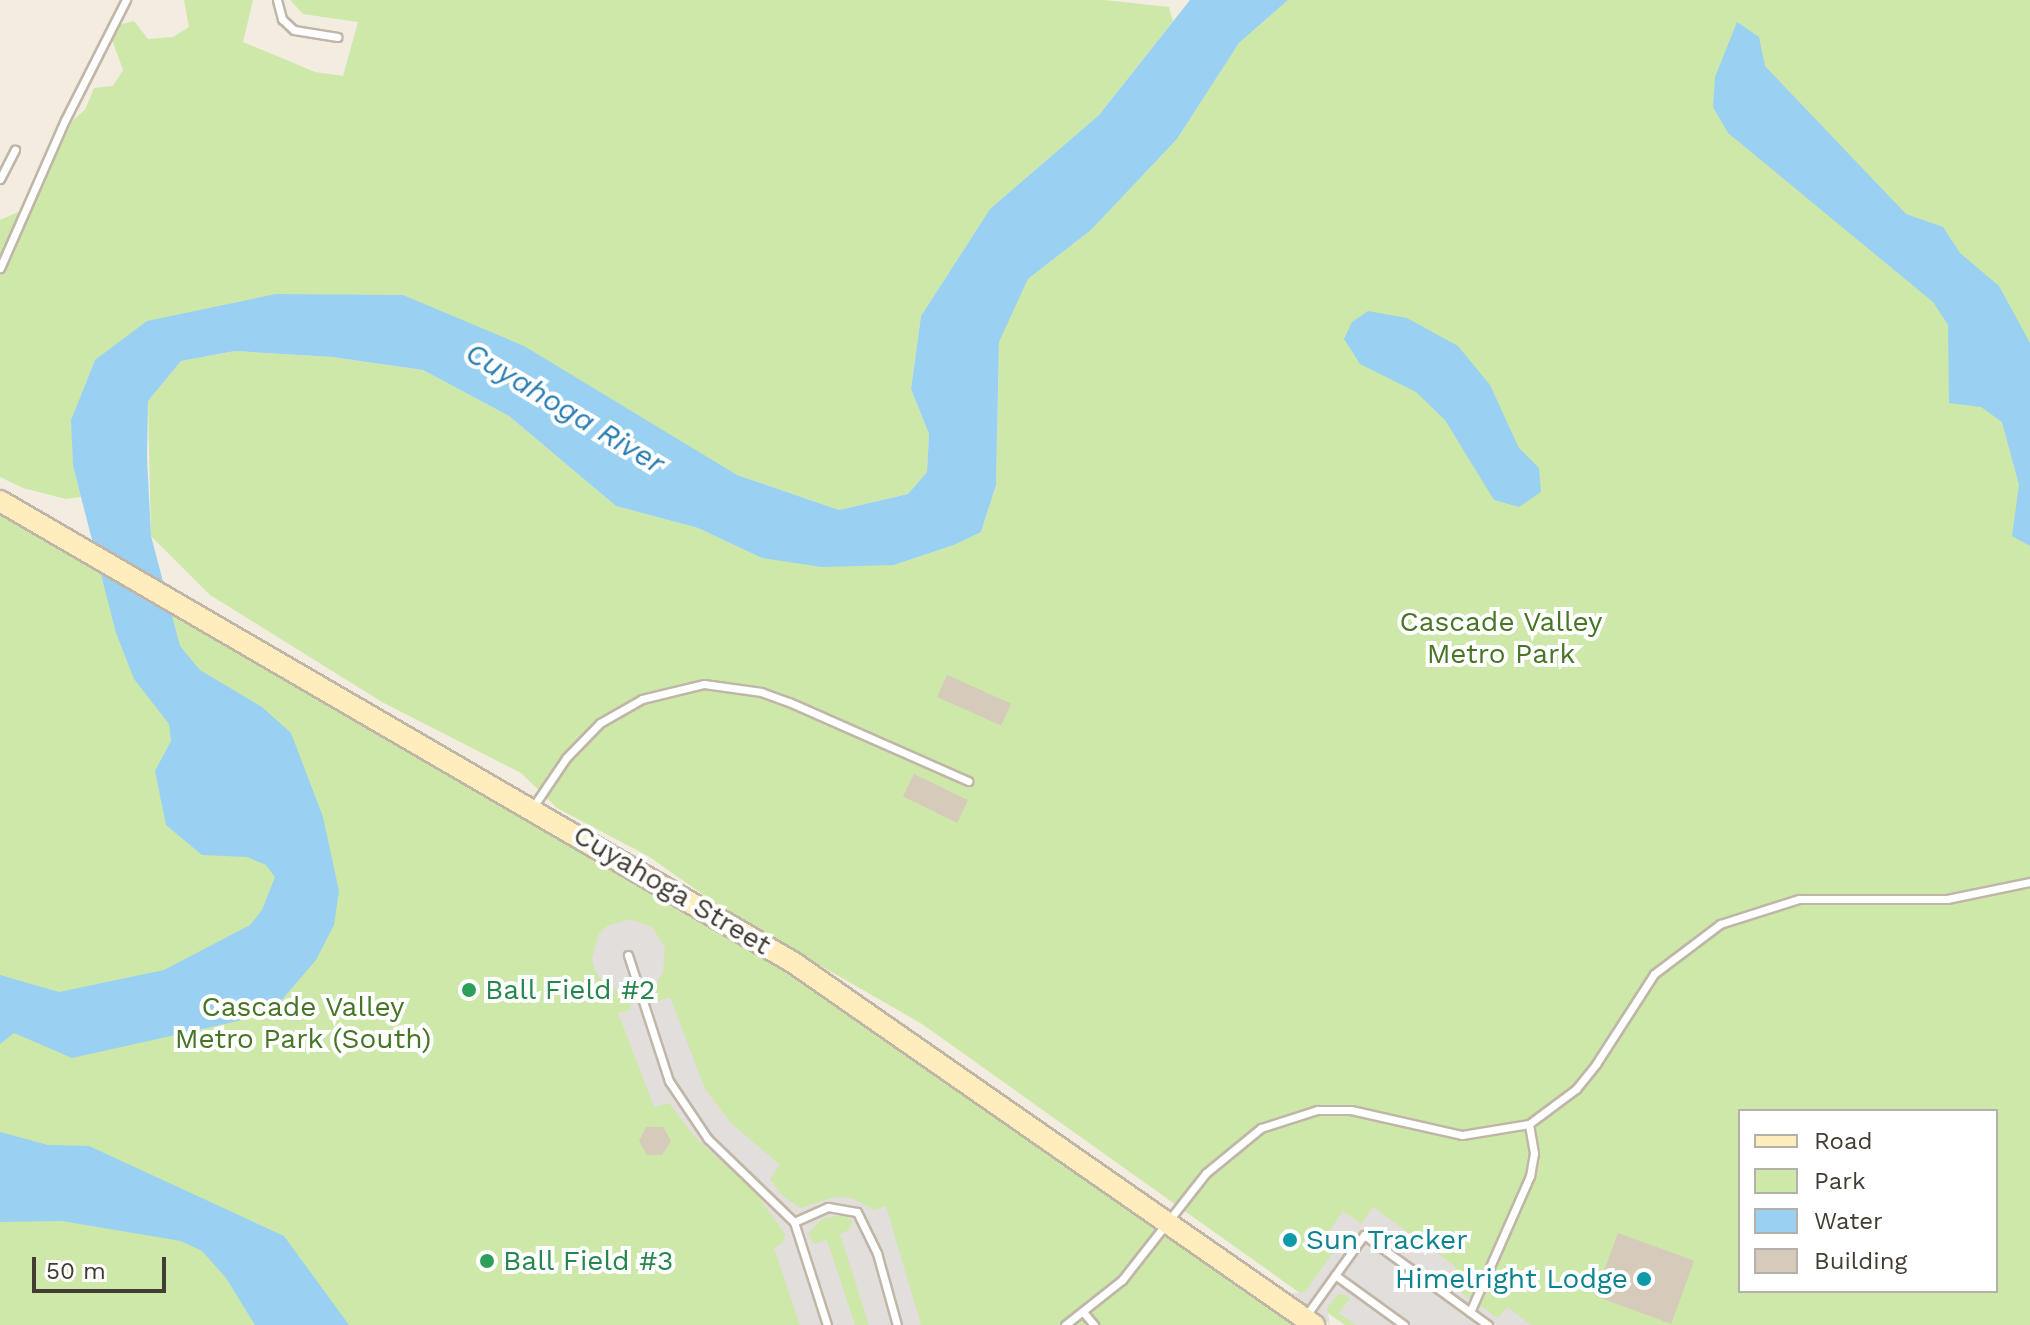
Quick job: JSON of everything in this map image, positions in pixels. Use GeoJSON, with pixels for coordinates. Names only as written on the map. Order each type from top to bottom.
{"type":"FeatureCollection","features":[{"type":"Feature","properties":{"kind":"street","name":"Cuyahoga Street"},"geometry":{"type":"LineString","coordinates":[[0,501],[533,807],[794,963],[1309,1322]]}},
{"type":"Feature","properties":{"kind":"lane"},"geometry":{"type":"LineString","coordinates":[[0,268],[65,120],[126,0]]}},
{"type":"Feature","properties":{"kind":"lane"},"geometry":{"type":"LineString","coordinates":[[277,0],[282,19],[294,30],[337,37]]}},
{"type":"Feature","properties":{"kind":"lane"},"geometry":{"type":"LineString","coordinates":[[0,179],[15,150]]}},
{"type":"Feature","properties":{"kind":"lane"},"geometry":{"type":"LineString","coordinates":[[533,807],[566,758],[600,723],[642,699],[704,684],[761,692],[968,781]]}},
{"type":"Feature","properties":{"kind":"lane"},"geometry":{"type":"LineString","coordinates":[[1065,1325],[1122,1280],[1232,1147],[1286,1118],[1351,1110],[1462,1135],[1529,1124],[1576,1089],[1596,1064],[1654,974],[1720,924],[1799,899],[1947,899],[2030,882]]}},
{"type":"Feature","properties":{"kind":"lane"},"geometry":{"type":"LineString","coordinates":[[628,955],[669,1081],[690,1118],[794,1222],[827,1325]]}},
{"type":"Feature","properties":{"kind":"lane"},"geometry":{"type":"LineString","coordinates":[[1470,1312],[1530,1176],[1534,1153],[1529,1124]]}},
{"type":"Feature","properties":{"kind":"lane"},"geometry":{"type":"LineString","coordinates":[[794,1222],[828,1207],[857,1212],[877,1253],[897,1325]]}},
{"type":"Feature","properties":{"kind":"lane"},"geometry":{"type":"LineString","coordinates":[[1309,1322],[1335,1275],[1364,1235],[1488,1325]]}},
{"type":"Feature","properties":{"kind":"lane"},"geometry":{"type":"LineString","coordinates":[[1335,1275],[1404,1325]]}},
{"type":"Feature","properties":{"kind":"lane"},"geometry":{"type":"LineString","coordinates":[[1084,1313],[1094,1325]]}},
{"type":"Feature","properties":{"kind":"green space"},"geometry":{"type":"Polygon","coordinates":[[[184,0],[253,0],[243,42],[315,72],[343,76],[358,22],[303,14],[290,0],[1104,0],[1169,7],[1173,21],[1099,115],[990,209],[921,316],[911,389],[929,434],[927,472],[908,494],[839,510],[737,475],[403,295],[95,360],[72,418],[73,466],[81,497],[66,499],[23,488],[0,477],[0,220],[32,206],[73,120],[85,110],[94,88],[113,86],[123,70],[108,28],[134,21],[148,39],[173,37],[189,27],[184,0]]]}},
{"type":"Feature","properties":{"kind":"green space","name":"Cascade Valley Metro Park"},"geometry":{"type":"Polygon","coordinates":[[[1288,0],[2030,0],[2030,1325],[1345,1325],[922,1024],[731,914],[648,856],[557,808],[521,773],[382,702],[210,595],[151,536],[148,401],[181,361],[235,351],[332,357],[423,370],[509,416],[616,506],[698,528],[762,558],[894,565],[954,545],[981,532],[996,485],[999,341],[1028,279],[1091,230],[1177,139],[1239,43],[1288,0]]]}},
{"type":"Feature","properties":{"kind":"green space","name":"Cascade Valley Metro Park (South)"},"geometry":{"type":"Polygon","coordinates":[[[0,501],[734,927],[1298,1325],[0,1325],[0,501]]]}},
{"type":"Feature","properties":{"kind":"shaded area"},"geometry":{"type":"Polygon","coordinates":[[[630,919],[652,927],[665,947],[663,971],[651,996],[659,1001],[670,997],[705,1089],[731,1123],[780,1165],[770,1179],[783,1196],[800,1208],[835,1197],[852,1198],[874,1210],[886,1206],[921,1325],[869,1325],[840,1234],[849,1230],[853,1221],[843,1215],[822,1219],[808,1234],[814,1244],[827,1240],[855,1325],[800,1325],[774,1248],[783,1243],[785,1234],[754,1191],[694,1136],[669,1103],[654,1107],[618,1013],[630,1010],[632,1000],[602,981],[595,971],[592,959],[598,935],[607,926],[630,919]]]}},
{"type":"Feature","properties":{"kind":"shaded area"},"geometry":{"type":"Polygon","coordinates":[[[1373,1207],[1456,1267],[1447,1282],[1498,1318],[1507,1307],[1532,1325],[1356,1325],[1339,1313],[1350,1298],[1339,1293],[1327,1308],[1330,1324],[1288,1294],[1305,1292],[1333,1252],[1321,1243],[1343,1211],[1361,1224],[1373,1207]]]}},
{"type":"Feature","properties":{"kind":"water","name":"Cuyahoga River"},"geometry":{"type":"Polygon","coordinates":[[[1190,0],[1288,0],[1239,43],[1177,139],[1091,230],[1028,279],[999,342],[996,485],[981,532],[954,545],[894,565],[822,567],[762,558],[698,528],[616,506],[509,416],[423,370],[332,357],[235,351],[181,361],[148,401],[147,458],[151,536],[180,646],[200,670],[262,707],[291,733],[323,817],[339,891],[334,925],[316,960],[280,1002],[238,1021],[72,1058],[14,1033],[0,1044],[0,975],[59,992],[164,970],[250,925],[262,910],[275,877],[266,865],[247,857],[202,855],[166,825],[155,771],[171,741],[169,724],[134,679],[116,633],[73,466],[71,420],[95,360],[147,321],[276,294],[403,295],[524,346],[737,475],[839,510],[908,494],[927,472],[929,434],[911,389],[921,316],[990,209],[1099,115],[1190,0]]]}},
{"type":"Feature","properties":{"kind":"water"},"geometry":{"type":"Polygon","coordinates":[[[1737,22],[1759,37],[1765,66],[1906,214],[1943,227],[1960,253],[1999,286],[2030,343],[2030,546],[2012,536],[2019,485],[2002,422],[1981,407],[1949,403],[1948,325],[1933,302],[1728,133],[1713,107],[1715,77],[1737,22]]]}},
{"type":"Feature","properties":{"kind":"water"},"geometry":{"type":"Polygon","coordinates":[[[1368,311],[1407,318],[1458,346],[1490,385],[1519,448],[1539,468],[1541,492],[1519,507],[1494,500],[1445,420],[1416,392],[1360,364],[1344,339],[1352,322],[1368,311]]]}},
{"type":"Feature","properties":{"kind":"water"},"geometry":{"type":"Polygon","coordinates":[[[0,1132],[48,1145],[89,1146],[284,1236],[349,1325],[255,1325],[226,1278],[202,1251],[181,1241],[62,1221],[0,1222],[0,1132]]]}},
{"type":"Feature","properties":{"kind":"building"},"geometry":{"type":"Polygon","coordinates":[[[947,675],[1011,703],[1001,725],[937,697],[947,675]]]}},
{"type":"Feature","properties":{"kind":"building"},"geometry":{"type":"Polygon","coordinates":[[[914,774],[968,800],[957,823],[903,796],[914,774]]]}},
{"type":"Feature","properties":{"kind":"building"},"geometry":{"type":"Polygon","coordinates":[[[646,1127],[663,1127],[671,1141],[662,1155],[647,1155],[639,1141],[646,1127]]]}},
{"type":"Feature","properties":{"kind":"building","name":"Himelright Lodge"},"geometry":{"type":"Polygon","coordinates":[[[1618,1233],[1694,1261],[1671,1324],[1595,1296],[1618,1233]]]}},
{"type":"Feature","properties":{"kind":"place","name":"Ball Field #2"},"geometry":{"type":"Point","coordinates":[469,990]}},
{"type":"Feature","properties":{"kind":"place","name":"Sun Tracker"},"geometry":{"type":"Point","coordinates":[1290,1240]}},
{"type":"Feature","properties":{"kind":"place","name":"Ball Field #3"},"geometry":{"type":"Point","coordinates":[487,1261]}},
{"type":"Feature","properties":{"kind":"place","name":"Himelright Lodge"},"geometry":{"type":"Point","coordinates":[1644,1279]}}]}
